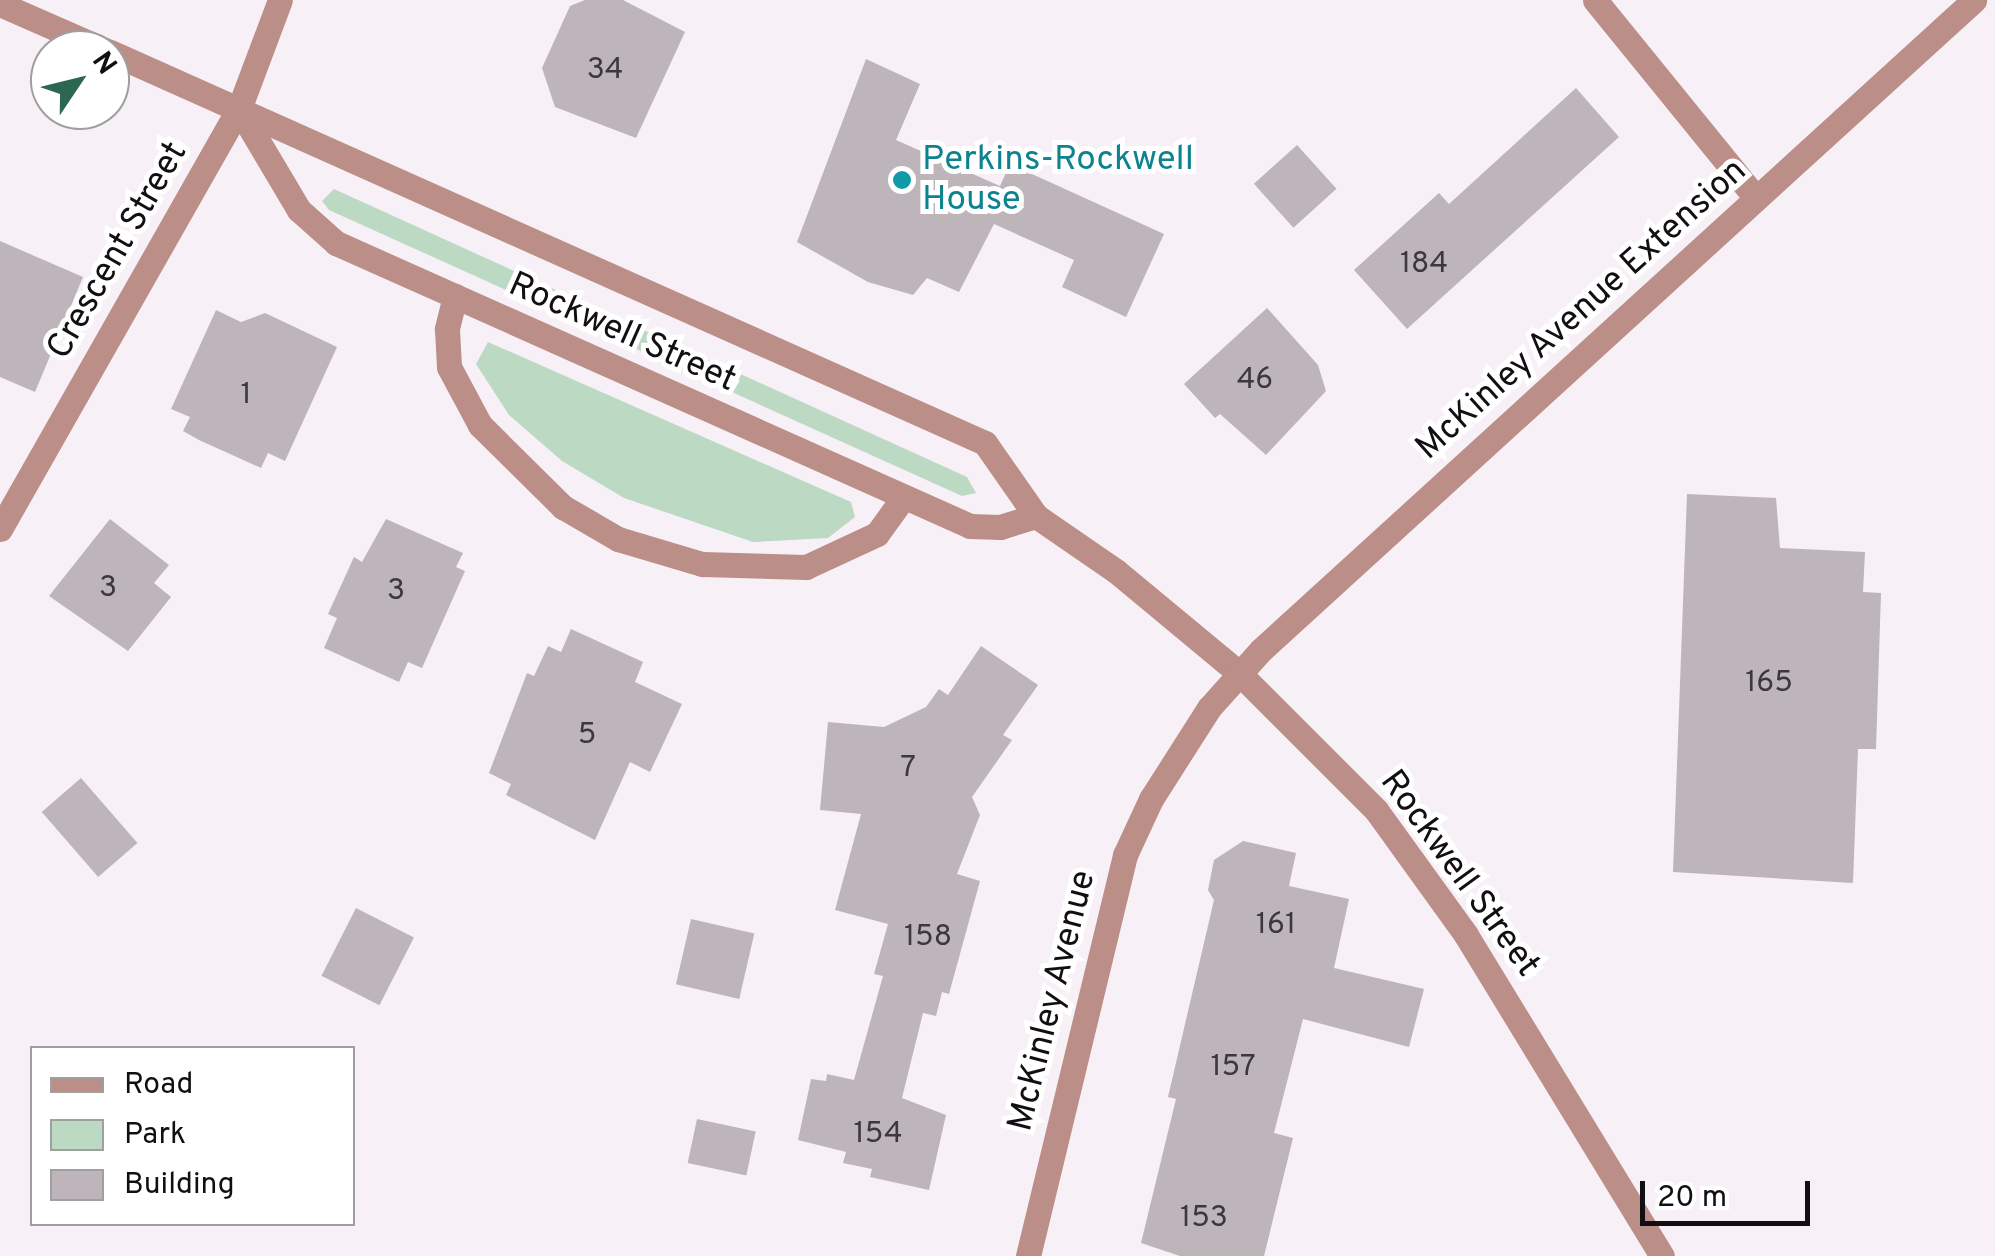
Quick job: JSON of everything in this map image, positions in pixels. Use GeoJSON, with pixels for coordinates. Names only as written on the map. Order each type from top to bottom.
{"type":"FeatureCollection","features":[{"type":"Feature","properties":{"kind":"street","name":"Crescent Street"},"geometry":{"type":"LineString","coordinates":[[0,528],[238,109],[280,0]]}},
{"type":"Feature","properties":{"kind":"street"},"geometry":{"type":"LineString","coordinates":[[1595,0],[1756,198]]}},
{"type":"Feature","properties":{"kind":"street","name":"McKinley Avenue Extension"},"geometry":{"type":"LineString","coordinates":[[1238,673],[1974,0]]}},
{"type":"Feature","properties":{"kind":"street","name":"Rockwell Street"},"geometry":{"type":"LineString","coordinates":[[0,4],[59,30]]}},
{"type":"Feature","properties":{"kind":"street","name":"Rockwell Street"},"geometry":{"type":"LineString","coordinates":[[130,61],[962,431],[999,456],[1036,516],[1116,572],[1238,673],[1346,778],[1424,873],[1662,1256]]}},
{"type":"Feature","properties":{"kind":"street","name":"Rockwell Street"},"geometry":{"type":"LineString","coordinates":[[238,109],[288,195],[318,230],[903,498],[986,529],[1036,516]]}},
{"type":"Feature","properties":{"kind":"street"},"geometry":{"type":"LineString","coordinates":[[455,296],[446,329],[449,367],[480,425],[552,498],[618,540],[702,564],[806,567],[877,534],[903,498]]}},
{"type":"Feature","properties":{"kind":"street","name":"McKinley Avenue"},"geometry":{"type":"LineString","coordinates":[[1028,1256],[1106,914],[1125,856],[1182,746],[1238,673]]}},
{"type":"Feature","properties":{"kind":"green space"},"geometry":{"type":"Polygon","coordinates":[[[334,189],[967,477],[976,493],[962,496],[329,210],[322,201],[334,189]]]}},
{"type":"Feature","properties":{"kind":"green space"},"geometry":{"type":"Polygon","coordinates":[[[488,342],[851,502],[855,517],[828,538],[753,542],[624,498],[562,461],[509,415],[476,364],[488,342]]]}},
{"type":"Feature","properties":{"kind":"building"},"geometry":{"type":"Polygon","coordinates":[[[585,0],[623,0],[685,32],[636,138],[555,107],[542,68],[570,6],[585,0]]]}},
{"type":"Feature","properties":{"kind":"building","name":"Perkins-Rockwell House"},"geometry":{"type":"Polygon","coordinates":[[[866,59],[920,84],[896,140],[1000,186],[1010,164],[1164,234],[1126,317],[1062,287],[1074,260],[994,224],[959,292],[927,278],[913,295],[868,282],[797,242],[866,59]]]}},
{"type":"Feature","properties":{"kind":"building"},"geometry":{"type":"Polygon","coordinates":[[[1576,88],[1619,137],[1407,329],[1354,270],[1439,193],[1449,204],[1576,88]]]}},
{"type":"Feature","properties":{"kind":"building"},"geometry":{"type":"Polygon","coordinates":[[[1297,145],[1336,189],[1293,228],[1254,184],[1297,145]]]}},
{"type":"Feature","properties":{"kind":"building"},"geometry":{"type":"Polygon","coordinates":[[[0,241],[83,277],[35,392],[0,377],[0,241]]]}},
{"type":"Feature","properties":{"kind":"building"},"geometry":{"type":"Polygon","coordinates":[[[1267,308],[1318,365],[1326,391],[1266,455],[1220,414],[1215,418],[1184,384],[1267,308]]]}},
{"type":"Feature","properties":{"kind":"building"},"geometry":{"type":"Polygon","coordinates":[[[216,310],[241,322],[265,313],[337,347],[285,461],[268,453],[261,468],[199,440],[183,431],[190,417],[171,409],[216,310]]]}},
{"type":"Feature","properties":{"kind":"building"},"geometry":{"type":"Polygon","coordinates":[[[1687,494],[1776,498],[1780,548],[1865,552],[1863,592],[1881,593],[1876,749],[1858,749],[1853,883],[1673,872],[1687,494]]]}},
{"type":"Feature","properties":{"kind":"building"},"geometry":{"type":"Polygon","coordinates":[[[110,519],[169,565],[154,583],[171,597],[128,651],[49,596],[110,519]]]}},
{"type":"Feature","properties":{"kind":"building"},"geometry":{"type":"Polygon","coordinates":[[[386,519],[463,553],[456,567],[465,571],[422,668],[408,662],[399,682],[324,648],[337,618],[328,614],[354,557],[362,562],[386,519]]]}},
{"type":"Feature","properties":{"kind":"building"},"geometry":{"type":"Polygon","coordinates":[[[571,629],[643,662],[635,682],[682,704],[650,772],[630,762],[595,840],[506,795],[511,784],[489,773],[527,673],[534,676],[548,646],[561,652],[571,629]]]}},
{"type":"Feature","properties":{"kind":"building"},"geometry":{"type":"Polygon","coordinates":[[[981,646],[1038,685],[1003,735],[1012,740],[972,797],[980,815],[957,874],[980,881],[949,994],[942,992],[936,1016],[923,1013],[902,1098],[946,1115],[929,1190],[870,1177],[872,1169],[843,1163],[846,1152],[798,1140],[811,1079],[826,1081],[827,1074],[854,1080],[883,976],[874,974],[888,924],[835,910],[861,814],[820,810],[828,722],[884,727],[926,707],[939,689],[948,695],[981,646]]]}},
{"type":"Feature","properties":{"kind":"building"},"geometry":{"type":"Polygon","coordinates":[[[81,778],[137,843],[98,877],[42,812],[81,778]]]}},
{"type":"Feature","properties":{"kind":"building"},"geometry":{"type":"Polygon","coordinates":[[[1243,841],[1296,853],[1289,886],[1349,899],[1334,968],[1424,989],[1409,1047],[1303,1019],[1274,1133],[1293,1138],[1264,1256],[1180,1256],[1141,1243],[1176,1099],[1168,1097],[1214,900],[1208,890],[1214,860],[1243,841]]]}},
{"type":"Feature","properties":{"kind":"building"},"geometry":{"type":"Polygon","coordinates":[[[356,908],[414,938],[379,1005],[321,976],[356,908]]]}},
{"type":"Feature","properties":{"kind":"building"},"geometry":{"type":"Polygon","coordinates":[[[691,919],[754,934],[739,999],[676,984],[691,919]]]}},
{"type":"Feature","properties":{"kind":"building"},"geometry":{"type":"Polygon","coordinates":[[[697,1119],[756,1131],[746,1175],[688,1163],[697,1119]]]}},
{"type":"Feature","properties":{"kind":"place","name":"Perkins-Rockwell House"},"geometry":{"type":"Point","coordinates":[902,180]}}]}
